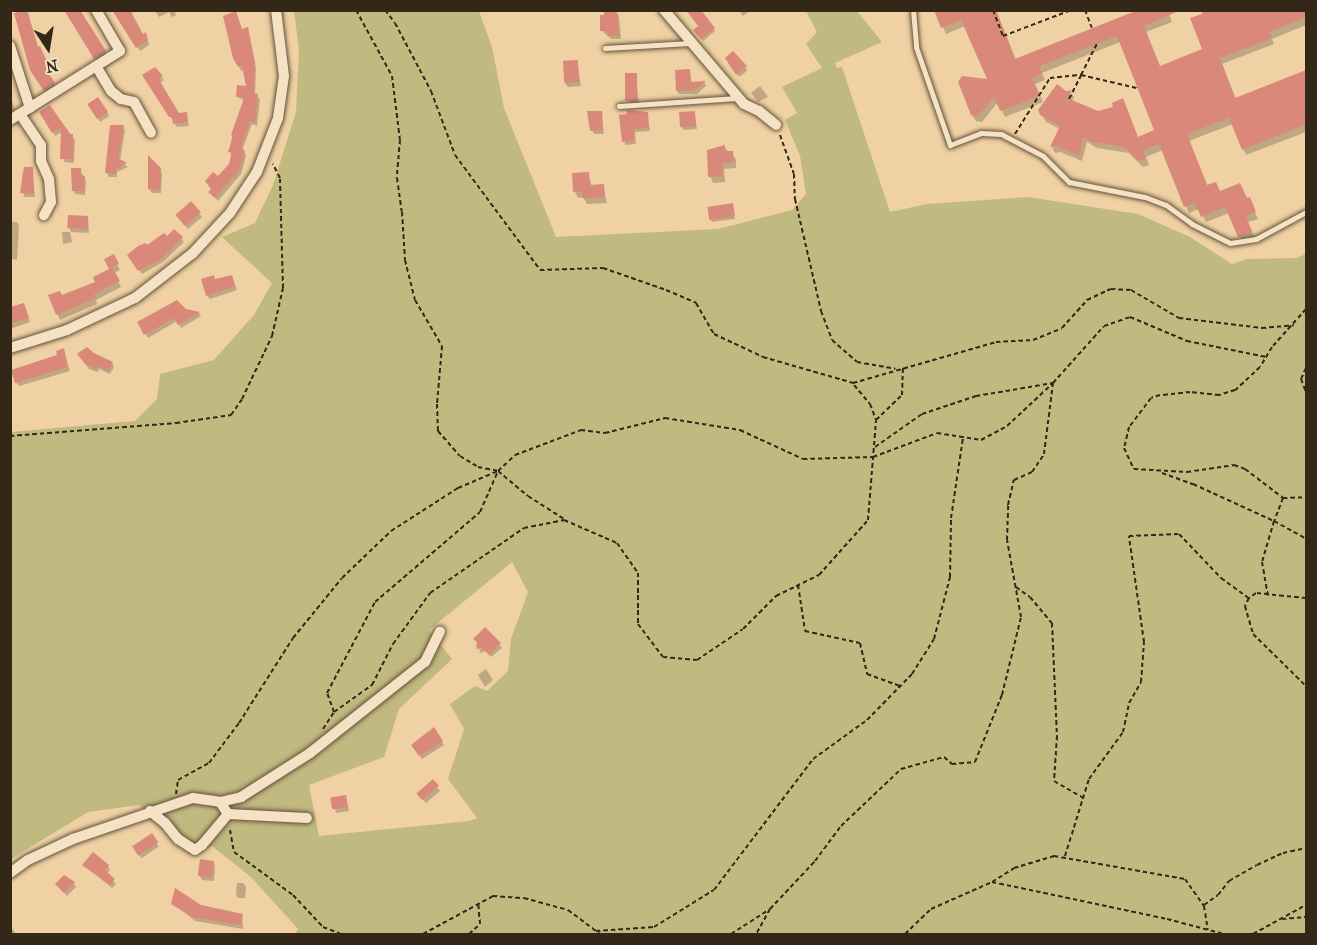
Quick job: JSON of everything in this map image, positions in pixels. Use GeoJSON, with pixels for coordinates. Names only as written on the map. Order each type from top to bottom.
{"type":"FeatureCollection","features":[{"type":"Feature","properties":{"kind":"street"},"geometry":{"type":"LineString","coordinates":[[20,114],[120,51],[96,10]]}},
{"type":"Feature","properties":{"kind":"street"},"geometry":{"type":"LineString","coordinates":[[10,348],[67,330],[104,315],[135,298],[193,253],[230,213],[256,172],[278,118],[283,86],[283,58],[276,10]]}},
{"type":"Feature","properties":{"kind":"street"},"geometry":{"type":"LineString","coordinates":[[664,10],[739,98],[776,125]]}},
{"type":"Feature","properties":{"kind":"street"},"geometry":{"type":"LineString","coordinates":[[10,46],[20,114],[41,145],[41,161],[49,179],[51,201],[44,216]]}},
{"type":"Feature","properties":{"kind":"street"},"geometry":{"type":"LineString","coordinates":[[96,66],[111,91],[121,99],[134,102],[151,133]]}},
{"type":"Feature","properties":{"kind":"street"},"geometry":{"type":"LineString","coordinates":[[10,873],[28,860],[73,839],[150,811],[193,798],[220,802],[241,797],[310,753],[425,662],[440,631]]}},
{"type":"Feature","properties":{"kind":"street"},"geometry":{"type":"LineString","coordinates":[[220,802],[228,814]]}},
{"type":"Feature","properties":{"kind":"street"},"geometry":{"type":"LineString","coordinates":[[150,811],[165,823],[178,839],[195,850],[228,814]]}},
{"type":"Feature","properties":{"kind":"street"},"geometry":{"type":"LineString","coordinates":[[228,814],[307,818]]}},
{"type":"Feature","properties":{"kind":"lane"},"geometry":{"type":"LineString","coordinates":[[913,10],[916,47],[950,145],[991,131],[1043,156],[1069,183],[1121,192],[1166,205],[1192,224],[1230,243],[1256,239],[1306,213]]}},
{"type":"Feature","properties":{"kind":"lane"},"geometry":{"type":"LineString","coordinates":[[605,48],[692,43]]}},
{"type":"Feature","properties":{"kind":"lane"},"geometry":{"type":"LineString","coordinates":[[619,106],[739,98]]}},
{"type":"Feature","properties":{"kind":"path"},"geometry":{"type":"LineString","coordinates":[[356,10],[392,76],[400,140],[397,178],[405,260],[415,300],[442,346],[437,404],[438,431],[460,456],[478,467],[498,471],[528,496],[566,521],[616,543],[638,573],[638,624],[663,657],[697,660],[743,629],[776,596],[819,575],[868,520],[876,420],[870,404],[854,383]]}},
{"type":"Feature","properties":{"kind":"path"},"geometry":{"type":"LineString","coordinates":[[386,10],[431,91],[455,155],[540,270],[603,268],[666,290],[696,303],[714,334],[764,357],[854,383],[996,342],[1033,340],[1062,328],[1087,300],[1111,289],[1131,290],[1179,318],[1262,328],[1294,325]]}},
{"type":"Feature","properties":{"kind":"path"},"geometry":{"type":"LineString","coordinates":[[993,10],[1003,36],[1071,10]]}},
{"type":"Feature","properties":{"kind":"path"},"geometry":{"type":"LineString","coordinates":[[1085,10],[1092,28]]}},
{"type":"Feature","properties":{"kind":"path"},"geometry":{"type":"LineString","coordinates":[[1069,99],[1097,44]]}},
{"type":"Feature","properties":{"kind":"path"},"geometry":{"type":"LineString","coordinates":[[1011,139],[1050,78],[1081,75],[1137,88]]}},
{"type":"Feature","properties":{"kind":"path"},"geometry":{"type":"LineString","coordinates":[[776,125],[794,174],[795,199],[807,258],[821,311],[832,340],[857,362],[898,370]]}},
{"type":"Feature","properties":{"kind":"path"},"geometry":{"type":"LineString","coordinates":[[10,436],[176,423],[231,415],[242,399],[272,336],[283,288],[280,178],[266,151]]}},
{"type":"Feature","properties":{"kind":"path"},"geometry":{"type":"LineString","coordinates":[[1306,309],[1260,367],[1235,390],[1219,395],[1190,392],[1151,398],[1129,428],[1124,448],[1134,469],[1187,472],[1234,465],[1245,469],[1283,498],[1306,497]]}},
{"type":"Feature","properties":{"kind":"path"},"geometry":{"type":"LineString","coordinates":[[175,803],[178,780],[208,763],[239,723],[293,638],[342,578],[391,531],[458,488],[498,471],[515,455],[581,430],[605,433],[665,418],[740,429],[803,459],[873,458],[937,433],[981,440],[1007,426],[1053,383],[1104,326],[1130,317],[1187,341],[1266,357]]}},
{"type":"Feature","properties":{"kind":"path"},"geometry":{"type":"LineString","coordinates":[[876,420],[902,395],[903,368]]}},
{"type":"Feature","properties":{"kind":"path"},"geometry":{"type":"LineString","coordinates":[[1306,368],[1301,379],[1306,392]]}},
{"type":"Feature","properties":{"kind":"path"},"geometry":{"type":"LineString","coordinates":[[874,448],[922,414],[976,396],[1053,383]]}},
{"type":"Feature","properties":{"kind":"path"},"geometry":{"type":"LineString","coordinates":[[731,934],[770,909],[816,861],[841,826],[901,769],[944,757],[952,764],[975,762],[1002,695],[1021,617],[1007,540],[1008,505],[1014,480],[1032,472],[1044,454],[1053,383]]}},
{"type":"Feature","properties":{"kind":"path"},"geometry":{"type":"LineString","coordinates":[[596,931],[654,927],[714,890],[813,759],[867,720],[912,674],[934,639],[950,577],[951,518],[964,437]]}},
{"type":"Feature","properties":{"kind":"path"},"geometry":{"type":"LineString","coordinates":[[334,712],[327,693],[375,602],[480,512],[498,471]]}},
{"type":"Feature","properties":{"kind":"path"},"geometry":{"type":"LineString","coordinates":[[1157,471],[1193,484],[1274,521],[1306,539]]}},
{"type":"Feature","properties":{"kind":"path"},"geometry":{"type":"LineString","coordinates":[[1268,595],[1262,562],[1283,498]]}},
{"type":"Feature","properties":{"kind":"path"},"geometry":{"type":"LineString","coordinates":[[321,731],[334,712],[372,685],[393,644],[430,593],[524,528],[566,521]]}},
{"type":"Feature","properties":{"kind":"path"},"geometry":{"type":"LineString","coordinates":[[1065,856],[1089,779],[1123,732],[1128,703],[1141,682],[1144,642],[1129,536],[1179,534],[1221,578],[1249,597]]}},
{"type":"Feature","properties":{"kind":"path"},"geometry":{"type":"LineString","coordinates":[[798,585],[805,631],[860,643],[867,674],[900,686]]}},
{"type":"Feature","properties":{"kind":"path"},"geometry":{"type":"LineString","coordinates":[[1015,587],[1030,597],[1052,623],[1057,736],[1054,781],[1083,798]]}},
{"type":"Feature","properties":{"kind":"path"},"geometry":{"type":"LineString","coordinates":[[1306,598],[1256,593],[1249,597],[1245,606],[1253,634],[1306,686]]}},
{"type":"Feature","properties":{"kind":"path"},"geometry":{"type":"LineString","coordinates":[[228,814],[234,852],[293,894],[323,927],[341,934]]}},
{"type":"Feature","properties":{"kind":"path"},"geometry":{"type":"LineString","coordinates":[[1204,906],[1218,895],[1229,881],[1257,865],[1283,853],[1306,848]]}},
{"type":"Feature","properties":{"kind":"path"},"geometry":{"type":"LineString","coordinates":[[905,934],[931,909],[992,882],[1014,868],[1054,856],[1065,856],[1185,879],[1204,906],[1208,930]]}},
{"type":"Feature","properties":{"kind":"path"},"geometry":{"type":"LineString","coordinates":[[992,882],[1224,934]]}},
{"type":"Feature","properties":{"kind":"path"},"geometry":{"type":"LineString","coordinates":[[423,934],[493,896],[524,898],[568,910],[600,934]]}},
{"type":"Feature","properties":{"kind":"path"},"geometry":{"type":"LineString","coordinates":[[470,934],[480,924],[478,903]]}},
{"type":"Feature","properties":{"kind":"path"},"geometry":{"type":"LineString","coordinates":[[1252,934],[1306,905]]}},
{"type":"Feature","properties":{"kind":"path"},"geometry":{"type":"LineString","coordinates":[[756,934],[770,909]]}},
{"type":"Feature","properties":{"kind":"path"},"geometry":{"type":"LineString","coordinates":[[1281,919],[1306,916]]}},
{"type":"Feature","properties":{"kind":"shaded area"},"geometry":{"type":"Polygon","coordinates":[[[856,10],[882,42],[835,63],[837,68],[842,67],[890,212],[927,204],[1028,197],[1138,214],[1190,237],[1232,264],[1247,259],[1296,258],[1306,254],[1306,934],[295,934],[298,929],[251,877],[212,846],[193,855],[139,805],[88,812],[11,859],[11,432],[135,421],[157,399],[160,374],[214,360],[254,315],[272,283],[222,237],[255,223],[273,185],[296,112],[299,50],[294,11],[479,11],[492,47],[504,108],[556,237],[718,229],[792,210],[806,194],[800,156],[785,120],[797,113],[782,87],[822,68],[806,44],[817,32],[806,11],[856,10]],[[512,562],[429,630],[452,659],[399,709],[384,757],[309,785],[319,836],[470,821],[477,818],[448,779],[464,729],[450,704],[475,686],[487,691],[508,671],[511,639],[528,592],[512,562]]]}},
{"type":"Feature","properties":{"kind":"building"},"geometry":{"type":"Polygon","coordinates":[[[27,10],[38,47],[40,46],[49,66],[46,69],[55,83],[43,90],[30,70],[14,13],[27,10]]]}},
{"type":"Feature","properties":{"kind":"building"},"geometry":{"type":"Polygon","coordinates":[[[64,10],[80,10],[106,51],[94,59],[64,10]]]}},
{"type":"Feature","properties":{"kind":"building"},"geometry":{"type":"Polygon","coordinates":[[[112,10],[130,10],[143,34],[146,32],[148,41],[136,48],[112,10]]]}},
{"type":"Feature","properties":{"kind":"building"},"geometry":{"type":"Polygon","coordinates":[[[604,10],[617,11],[619,36],[607,35],[607,31],[600,31],[600,15],[604,15],[604,10]]]}},
{"type":"Feature","properties":{"kind":"building"},"geometry":{"type":"Polygon","coordinates":[[[686,10],[701,10],[715,28],[701,39],[693,30],[698,26],[686,10]]]}},
{"type":"Feature","properties":{"kind":"building"},"geometry":{"type":"Polygon","coordinates":[[[934,10],[996,10],[1015,59],[1138,10],[1181,10],[1144,26],[1160,66],[1202,49],[1190,18],[1202,14],[1201,10],[1306,10],[1306,17],[1269,32],[1272,38],[1220,58],[1235,98],[1306,70],[1306,124],[1242,150],[1229,118],[1187,134],[1207,185],[1216,182],[1220,191],[1240,183],[1247,198],[1250,197],[1256,212],[1246,216],[1252,232],[1238,237],[1225,207],[1201,217],[1195,203],[1184,207],[1159,144],[1143,150],[1146,158],[1139,161],[1124,147],[1092,142],[1083,137],[1079,156],[1056,146],[1050,147],[1060,126],[1040,115],[1038,110],[1057,84],[1066,91],[1071,90],[1067,98],[1098,111],[1113,107],[1112,103],[1123,98],[1138,137],[1154,130],[1117,36],[1040,66],[1042,74],[1032,78],[1040,96],[1000,111],[994,97],[978,116],[971,115],[958,82],[962,76],[987,79],[961,20],[941,28],[934,10]]]}},
{"type":"Feature","properties":{"kind":"building"},"geometry":{"type":"Polygon","coordinates":[[[236,11],[242,29],[248,27],[255,63],[254,93],[258,94],[255,123],[250,121],[242,144],[241,149],[245,151],[239,170],[215,198],[208,192],[211,189],[205,181],[213,172],[218,176],[229,164],[232,153],[228,152],[233,136],[231,135],[244,98],[236,97],[237,85],[246,86],[242,66],[238,67],[233,58],[223,16],[236,11]]]}},
{"type":"Feature","properties":{"kind":"building"},"geometry":{"type":"Polygon","coordinates":[[[733,51],[747,66],[736,75],[725,58],[733,51]]]}},
{"type":"Feature","properties":{"kind":"building"},"geometry":{"type":"Polygon","coordinates":[[[578,60],[579,82],[564,83],[563,61],[578,60]]]}},
{"type":"Feature","properties":{"kind":"building"},"geometry":{"type":"Polygon","coordinates":[[[155,67],[163,76],[159,78],[161,83],[179,113],[187,112],[188,122],[173,124],[172,117],[169,117],[142,75],[155,67]]]}},
{"type":"Feature","properties":{"kind":"building"},"geometry":{"type":"Polygon","coordinates":[[[690,69],[691,82],[706,81],[695,90],[676,91],[675,70],[690,69]]]}},
{"type":"Feature","properties":{"kind":"building"},"geometry":{"type":"Polygon","coordinates":[[[625,73],[637,73],[637,101],[625,101],[625,73]]]}},
{"type":"Feature","properties":{"kind":"building"},"geometry":{"type":"Polygon","coordinates":[[[98,97],[108,112],[97,119],[87,104],[98,97]]]}},
{"type":"Feature","properties":{"kind":"building"},"geometry":{"type":"Polygon","coordinates":[[[50,105],[70,134],[73,134],[73,159],[60,159],[61,128],[52,133],[39,112],[50,105]]]}},
{"type":"Feature","properties":{"kind":"building"},"geometry":{"type":"Polygon","coordinates":[[[627,110],[648,112],[649,128],[634,129],[634,141],[622,142],[619,115],[627,114],[627,110]]]}},
{"type":"Feature","properties":{"kind":"building"},"geometry":{"type":"Polygon","coordinates":[[[587,111],[602,111],[603,130],[590,131],[587,111]]]}},
{"type":"Feature","properties":{"kind":"building"},"geometry":{"type":"Polygon","coordinates":[[[695,111],[696,126],[680,127],[679,112],[695,111]]]}},
{"type":"Feature","properties":{"kind":"building"},"geometry":{"type":"Polygon","coordinates":[[[110,125],[124,125],[118,158],[127,163],[116,168],[116,174],[105,173],[110,125]]]}},
{"type":"Feature","properties":{"kind":"building"},"geometry":{"type":"Polygon","coordinates":[[[725,145],[725,151],[733,151],[734,162],[722,163],[723,176],[708,177],[707,150],[725,145]]]}},
{"type":"Feature","properties":{"kind":"building"},"geometry":{"type":"Polygon","coordinates":[[[148,155],[161,168],[160,190],[148,189],[148,155]]]}},
{"type":"Feature","properties":{"kind":"building"},"geometry":{"type":"Polygon","coordinates":[[[24,167],[33,167],[34,194],[20,193],[24,167]]]}},
{"type":"Feature","properties":{"kind":"building"},"geometry":{"type":"Polygon","coordinates":[[[71,168],[81,168],[81,175],[85,176],[84,191],[72,191],[71,168]]]}},
{"type":"Feature","properties":{"kind":"building"},"geometry":{"type":"Polygon","coordinates":[[[589,172],[590,185],[604,184],[605,197],[582,198],[582,191],[573,192],[572,173],[589,172]]]}},
{"type":"Feature","properties":{"kind":"building"},"geometry":{"type":"Polygon","coordinates":[[[191,201],[201,212],[185,226],[175,215],[191,201]]]}},
{"type":"Feature","properties":{"kind":"building"},"geometry":{"type":"Polygon","coordinates":[[[733,203],[735,216],[709,220],[707,207],[733,203]]]}},
{"type":"Feature","properties":{"kind":"building"},"geometry":{"type":"Polygon","coordinates":[[[68,215],[88,216],[87,229],[67,228],[68,215]]]}},
{"type":"Feature","properties":{"kind":"building"},"geometry":{"type":"Polygon","coordinates":[[[174,229],[183,237],[161,259],[138,271],[127,255],[138,246],[146,243],[147,245],[164,233],[167,236],[174,229]]]}},
{"type":"Feature","properties":{"kind":"building"},"geometry":{"type":"Polygon","coordinates":[[[114,254],[119,264],[112,267],[120,281],[94,294],[96,298],[56,315],[48,295],[60,291],[62,295],[95,282],[93,277],[109,269],[104,259],[114,254]]]}},
{"type":"Feature","properties":{"kind":"building"},"geometry":{"type":"Polygon","coordinates":[[[214,275],[215,279],[232,275],[235,286],[206,296],[201,279],[214,275]]]}},
{"type":"Feature","properties":{"kind":"building"},"geometry":{"type":"Polygon","coordinates":[[[177,300],[186,309],[200,312],[178,325],[174,318],[144,335],[137,322],[177,300]]]}},
{"type":"Feature","properties":{"kind":"building"},"geometry":{"type":"Polygon","coordinates":[[[24,303],[29,318],[10,324],[10,307],[24,303]]]}},
{"type":"Feature","properties":{"kind":"building"},"geometry":{"type":"Polygon","coordinates":[[[87,347],[113,362],[108,371],[97,366],[96,369],[86,365],[77,354],[87,347]]]}},
{"type":"Feature","properties":{"kind":"building"},"geometry":{"type":"Polygon","coordinates":[[[64,348],[68,367],[15,383],[11,370],[57,355],[56,351],[64,348]]]}},
{"type":"Feature","properties":{"kind":"building"},"geometry":{"type":"Polygon","coordinates":[[[485,627],[501,643],[489,655],[482,648],[476,649],[477,642],[473,639],[485,627]]]}},
{"type":"Feature","properties":{"kind":"building"},"geometry":{"type":"Polygon","coordinates":[[[434,727],[443,741],[419,756],[411,745],[434,727]]]}},
{"type":"Feature","properties":{"kind":"building"},"geometry":{"type":"Polygon","coordinates":[[[433,779],[439,786],[422,800],[416,793],[433,779]]]}},
{"type":"Feature","properties":{"kind":"building"},"geometry":{"type":"Polygon","coordinates":[[[346,795],[348,807],[332,809],[330,798],[346,795]]]}},
{"type":"Feature","properties":{"kind":"building"},"geometry":{"type":"Polygon","coordinates":[[[152,833],[158,842],[138,856],[132,846],[152,833]]]}},
{"type":"Feature","properties":{"kind":"building"},"geometry":{"type":"Polygon","coordinates":[[[93,852],[109,865],[105,870],[115,879],[110,885],[82,865],[93,852]]]}},
{"type":"Feature","properties":{"kind":"building"},"geometry":{"type":"Polygon","coordinates":[[[200,859],[214,861],[211,878],[198,876],[200,859]]]}},
{"type":"Feature","properties":{"kind":"building"},"geometry":{"type":"Polygon","coordinates":[[[64,875],[75,882],[64,893],[55,884],[64,875]]]}},
{"type":"Feature","properties":{"kind":"building"},"geometry":{"type":"Polygon","coordinates":[[[175,888],[201,905],[243,914],[241,925],[192,917],[171,904],[175,888]]]}}]}
